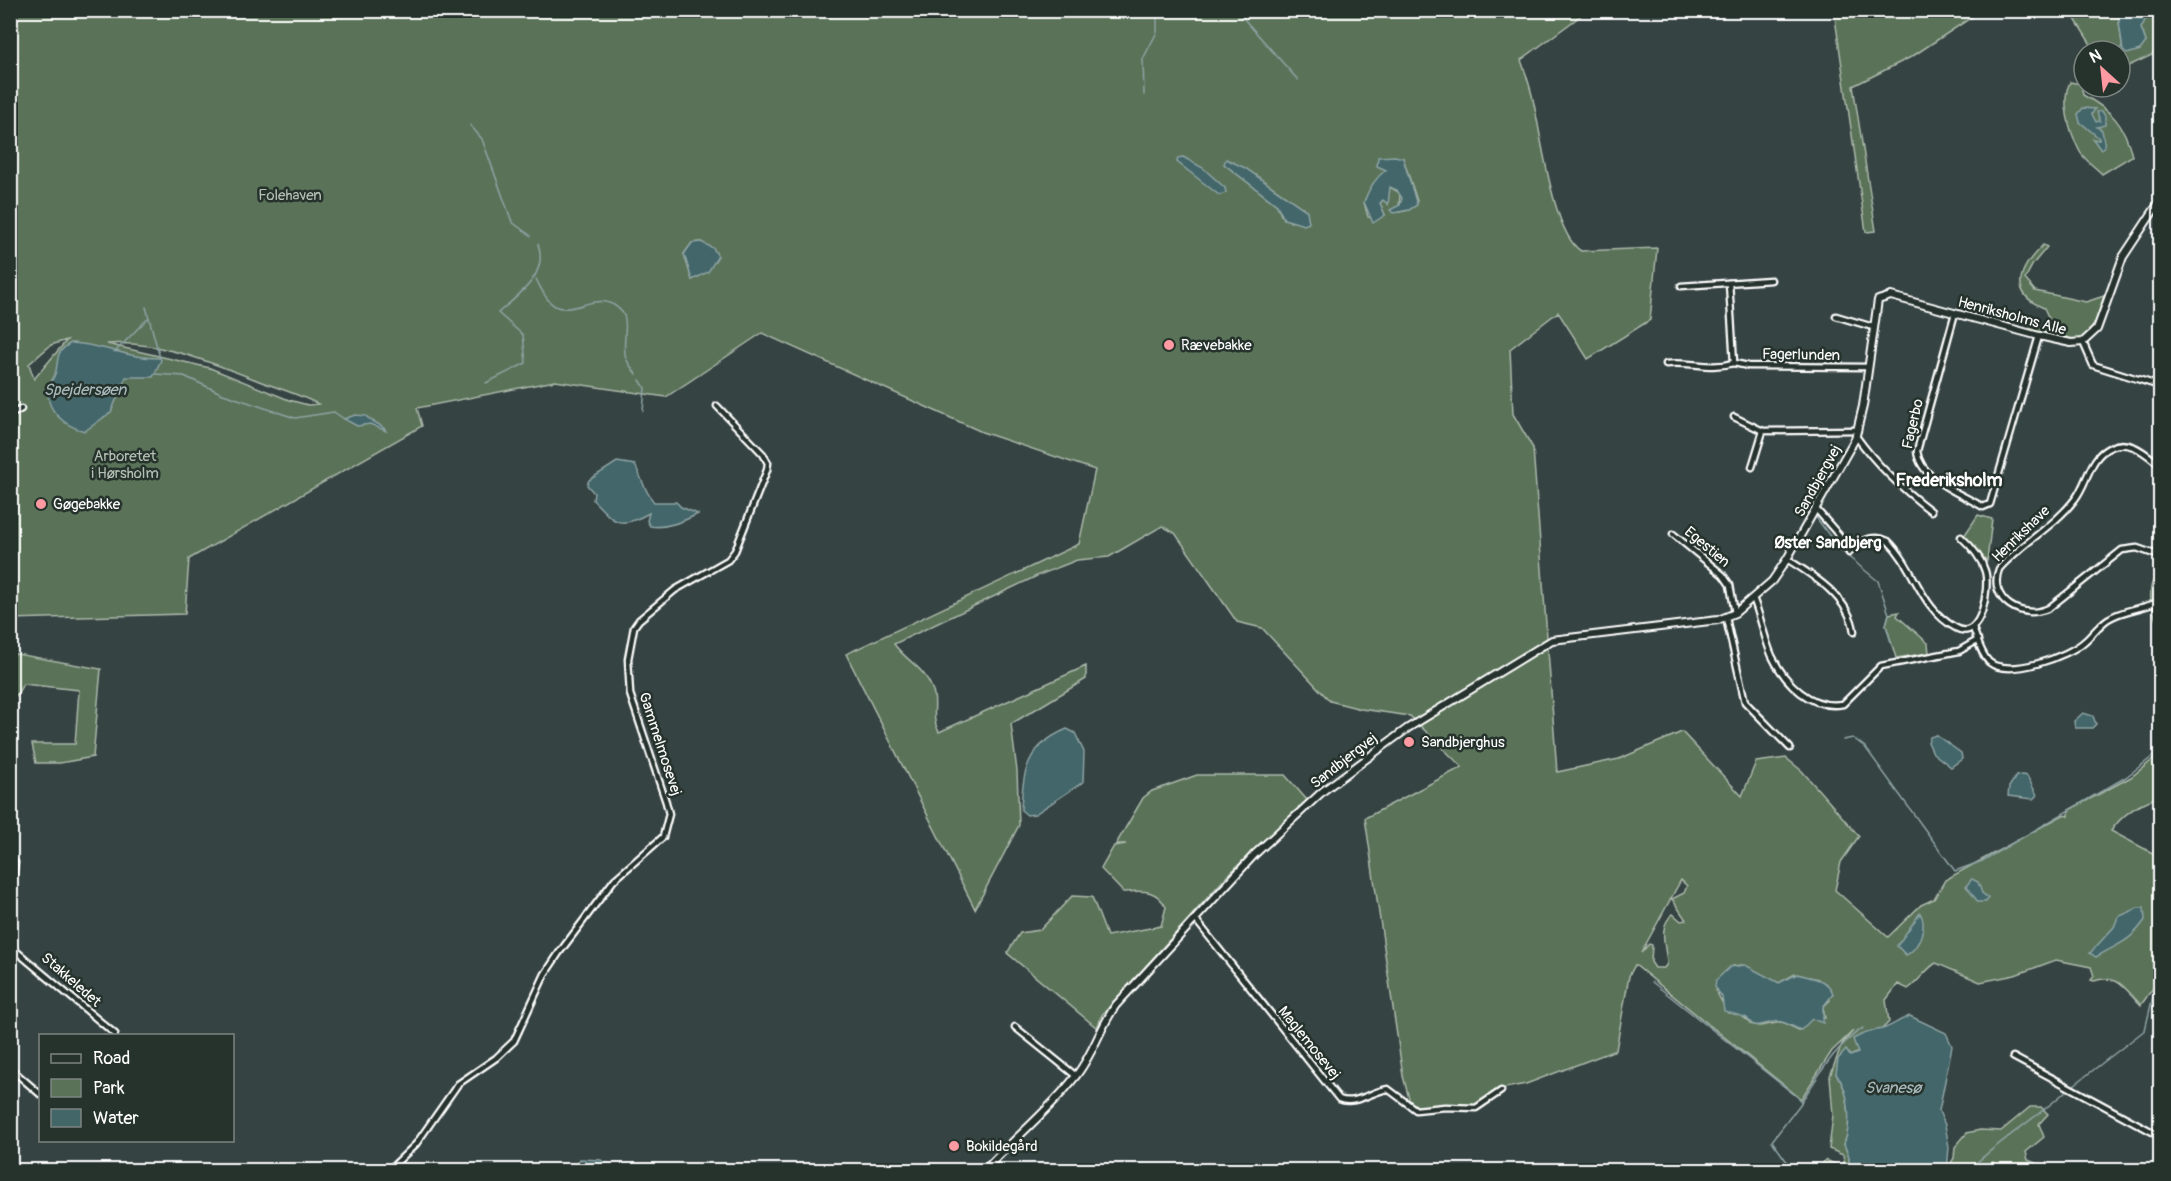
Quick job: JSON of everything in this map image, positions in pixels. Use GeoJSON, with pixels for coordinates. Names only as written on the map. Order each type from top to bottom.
{"type":"FeatureCollection","features":[{"type":"Feature","properties":{"kind":"street","name":"Henriksholms Alle"},"geometry":{"type":"LineString","coordinates":[[1882,297],[1891,296],[2071,344],[2083,342],[2097,328],[2123,257],[2160,201]]}},
{"type":"Feature","properties":{"kind":"street"},"geometry":{"type":"LineString","coordinates":[[1681,286],[1771,280]]}},
{"type":"Feature","properties":{"kind":"street"},"geometry":{"type":"LineString","coordinates":[[1729,283],[1734,363]]}},
{"type":"Feature","properties":{"kind":"street","name":"Sandbjergvej"},"geometry":{"type":"LineString","coordinates":[[985,1170],[1076,1076],[1116,1005],[1255,854],[1351,768],[1408,728],[1540,646],[1567,636],[1726,618],[1754,598],[1772,580],[1787,559],[1857,433],[1876,304],[1882,297]]}},
{"type":"Feature","properties":{"kind":"street","name":"Fagerbo"},"geometry":{"type":"LineString","coordinates":[[1955,313],[1917,451],[1918,461],[1929,474],[1983,507],[1989,504],[2039,336]]}},
{"type":"Feature","properties":{"kind":"street"},"geometry":{"type":"LineString","coordinates":[[1836,316],[1873,327]]}},
{"type":"Feature","properties":{"kind":"street"},"geometry":{"type":"LineString","coordinates":[[2083,342],[2093,365],[2160,386]]}},
{"type":"Feature","properties":{"kind":"street","name":"Fagerlunden"},"geometry":{"type":"LineString","coordinates":[[1666,364],[1680,362],[1694,367],[1734,363],[1748,366],[1868,367]]}},
{"type":"Feature","properties":{"kind":"street","name":"Gammelmosevej"},"geometry":{"type":"LineString","coordinates":[[389,1170],[416,1144],[458,1084],[496,1058],[514,1041],[545,974],[559,953],[614,880],[663,837],[669,814],[630,694],[629,645],[639,620],[675,590],[719,566],[735,551],[768,463],[763,454],[717,406]]}},
{"type":"Feature","properties":{"kind":"street"},"geometry":{"type":"LineString","coordinates":[[10,415],[21,409]]}},
{"type":"Feature","properties":{"kind":"street"},"geometry":{"type":"LineString","coordinates":[[1734,417],[1763,431],[1857,433],[1881,467],[1931,511]]}},
{"type":"Feature","properties":{"kind":"street"},"geometry":{"type":"LineString","coordinates":[[1752,467],[1763,431]]}},
{"type":"Feature","properties":{"kind":"street","name":"Henrikshave"},"geometry":{"type":"LineString","coordinates":[[2160,465],[2131,446],[2120,444],[2102,452],[2095,460],[2073,502],[2000,569],[1997,587],[2001,597],[2009,605],[2028,614],[2039,613],[2049,608],[2122,550],[2137,548],[2160,556]]}},
{"type":"Feature","properties":{"kind":"street"},"geometry":{"type":"LineString","coordinates":[[1816,509],[1850,551],[1871,538],[1888,542],[1928,605],[1960,630],[1973,628],[1980,619],[1986,572],[1963,539],[1960,546]]}},
{"type":"Feature","properties":{"kind":"street","name":"Egestien"},"geometry":{"type":"LineString","coordinates":[[1673,534],[1723,574],[1730,585],[1735,613]]}},
{"type":"Feature","properties":{"kind":"street"},"geometry":{"type":"LineString","coordinates":[[1787,559],[1826,586],[1850,616],[1854,632]]}},
{"type":"Feature","properties":{"kind":"street"},"geometry":{"type":"LineString","coordinates":[[1754,598],[1772,656],[1804,698],[1814,702],[1843,704],[1881,666],[1959,651],[1963,646],[1978,640]]}},
{"type":"Feature","properties":{"kind":"street"},"geometry":{"type":"LineString","coordinates":[[1973,628],[1986,658],[1995,665],[2048,662],[2074,649],[2107,619],[2160,601]]}},
{"type":"Feature","properties":{"kind":"street"},"geometry":{"type":"LineString","coordinates":[[1726,618],[1745,702],[1790,748]]}},
{"type":"Feature","properties":{"kind":"street"},"geometry":{"type":"LineString","coordinates":[[10,897],[13,863]]}},
{"type":"Feature","properties":{"kind":"street","name":"Maglemosevej"},"geometry":{"type":"LineString","coordinates":[[1195,920],[1340,1100],[1351,1101],[1379,1090],[1388,1089],[1416,1110],[1445,1107],[1476,1108],[1501,1091]]}},
{"type":"Feature","properties":{"kind":"street","name":"Stakkeledet"},"geometry":{"type":"LineString","coordinates":[[10,946],[114,1034]]}},
{"type":"Feature","properties":{"kind":"street"},"geometry":{"type":"LineString","coordinates":[[1015,1027],[1076,1076]]}},
{"type":"Feature","properties":{"kind":"street","name":"Stakkeledet"},"geometry":{"type":"LineString","coordinates":[[116,1034],[121,1028]]}},
{"type":"Feature","properties":{"kind":"street"},"geometry":{"type":"LineString","coordinates":[[2013,1057],[2160,1136]]}},
{"type":"Feature","properties":{"kind":"street"},"geometry":{"type":"LineString","coordinates":[[10,1068],[39,1093]]}},
{"type":"Feature","properties":{"kind":"green space","name":"Folehaven"},"geometry":{"type":"Polygon","coordinates":[[[11,11],[1587,11],[1521,60],[1532,95],[1555,203],[1571,241],[1581,251],[1657,248],[1650,320],[1588,359],[1558,312],[1510,349],[1513,414],[1533,448],[1557,772],[1619,759],[1682,732],[1742,796],[1756,762],[1786,758],[1802,771],[1859,836],[1841,862],[1835,890],[1888,937],[1921,905],[1934,899],[1945,880],[2063,815],[2069,816],[2069,810],[2131,777],[2160,754],[2160,796],[2132,809],[2111,831],[2160,857],[2160,978],[2141,1005],[2115,981],[2091,980],[2094,976],[2091,967],[2056,960],[2015,975],[1980,982],[1936,963],[1908,989],[1898,984],[1886,1000],[1889,1022],[1859,1052],[1850,1056],[1846,1051],[1836,1074],[1847,1098],[1849,1118],[1844,1144],[1849,1157],[1849,1170],[1817,1170],[1825,1160],[1840,1166],[1844,1162],[1843,1155],[1829,1149],[1833,1115],[1830,1076],[1842,1044],[1853,1031],[1832,1051],[1801,1099],[1635,965],[1629,976],[1616,1050],[1526,1084],[1500,1089],[1475,1106],[1411,1106],[1403,1076],[1365,818],[1462,767],[1410,716],[1361,709],[1330,701],[1262,628],[1237,622],[1175,533],[1162,526],[1109,557],[1077,560],[1039,575],[894,644],[920,670],[929,683],[933,691],[935,721],[939,732],[1086,666],[1086,679],[1011,724],[1017,771],[1019,825],[975,909],[846,654],[1079,544],[1095,470],[982,432],[762,333],[666,397],[555,381],[417,408],[422,426],[189,559],[185,614],[11,619],[10,50],[16,48],[11,43],[11,11]],[[1403,158],[1382,168],[1387,170],[1373,184],[1364,202],[1368,217],[1376,219],[1385,215],[1380,203],[1383,200],[1388,204],[1387,189],[1390,187],[1400,193],[1399,212],[1409,210],[1417,201],[1403,158]],[[1224,164],[1277,205],[1281,215],[1291,222],[1307,211],[1245,168],[1224,164]],[[701,242],[692,243],[684,254],[692,280],[700,276],[701,242]],[[67,340],[51,345],[29,364],[34,379],[67,340]],[[107,344],[210,368],[289,400],[308,405],[318,404],[188,355],[148,346],[107,344]],[[1681,880],[1641,953],[1649,944],[1652,945],[1651,962],[1655,968],[1664,968],[1667,964],[1665,925],[1673,914],[1681,921],[1686,920],[1672,899],[1684,893],[1687,886],[1681,880]],[[1742,965],[1733,966],[1716,991],[1728,1013],[1741,1015],[1750,1024],[1760,1026],[1782,1022],[1799,1030],[1811,1019],[1825,1018],[1823,1007],[1830,1000],[1818,979],[1795,974],[1779,983],[1742,965]]]}},
{"type":"Feature","properties":{"kind":"green space"},"geometry":{"type":"Polygon","coordinates":[[[1834,11],[1981,11],[1913,56],[1853,86],[1876,231],[1866,232],[1834,11]]]}},
{"type":"Feature","properties":{"kind":"green space"},"geometry":{"type":"Polygon","coordinates":[[[2070,11],[2120,11],[2118,14],[2121,39],[2088,39],[2070,11]]]}},
{"type":"Feature","properties":{"kind":"green space"},"geometry":{"type":"Polygon","coordinates":[[[2149,11],[2159,11],[2160,42],[2152,55],[2132,64],[2132,47],[2146,42],[2141,28],[2149,11]]]}},
{"type":"Feature","properties":{"kind":"green space"},"geometry":{"type":"Polygon","coordinates":[[[2070,82],[2072,82],[2072,99],[2090,99],[2109,112],[2121,127],[2132,156],[2102,174],[2086,160],[2072,134],[2067,116],[2067,90],[2070,82]]]}},
{"type":"Feature","properties":{"kind":"green space"},"geometry":{"type":"Polygon","coordinates":[[[2043,245],[2047,247],[2033,264],[2025,279],[2035,291],[2086,302],[2104,296],[2093,327],[2078,340],[2030,330],[2032,325],[2044,328],[2050,321],[2044,308],[2032,302],[2021,287],[2023,271],[2043,245]]]}},
{"type":"Feature","properties":{"kind":"green space"},"geometry":{"type":"Polygon","coordinates":[[[1978,515],[1992,519],[1987,561],[1964,536],[1978,515]]]}},
{"type":"Feature","properties":{"kind":"green space"},"geometry":{"type":"Polygon","coordinates":[[[2160,572],[2160,632],[2151,592],[2155,578],[2160,572]]]}},
{"type":"Feature","properties":{"kind":"green space"},"geometry":{"type":"Polygon","coordinates":[[[1899,612],[1897,616],[1928,643],[1929,653],[1896,658],[1886,625],[1889,614],[1899,612]]]}},
{"type":"Feature","properties":{"kind":"green space"},"geometry":{"type":"Polygon","coordinates":[[[11,653],[101,669],[93,757],[60,763],[36,763],[32,744],[75,744],[79,690],[23,684],[15,698],[11,699],[11,653]]]}},
{"type":"Feature","properties":{"kind":"green space"},"geometry":{"type":"Polygon","coordinates":[[[1197,775],[1285,775],[1307,800],[1227,876],[1102,1015],[1097,1028],[1007,953],[1020,933],[1040,930],[1072,896],[1092,897],[1107,936],[1161,926],[1166,907],[1158,896],[1148,892],[1123,892],[1101,869],[1114,846],[1126,844],[1116,844],[1143,798],[1152,791],[1197,775]]]}},
{"type":"Feature","properties":{"kind":"green space"},"geometry":{"type":"Polygon","coordinates":[[[2030,1107],[2041,1107],[2048,1114],[2039,1124],[2044,1137],[2026,1152],[2028,1160],[2053,1170],[2002,1170],[1993,1162],[1978,1170],[1947,1170],[1954,1158],[1955,1147],[1967,1133],[1980,1130],[2001,1131],[2030,1107]]]}},
{"type":"Feature","properties":{"kind":"water"},"geometry":{"type":"Polygon","coordinates":[[[2120,11],[2150,11],[2141,28],[2146,42],[2140,50],[2132,52],[2132,39],[2121,39],[2118,14],[2120,11]]]}},
{"type":"Feature","properties":{"kind":"water"},"geometry":{"type":"Polygon","coordinates":[[[2083,108],[2095,109],[2092,114],[2096,122],[2100,121],[2097,112],[2102,111],[2105,116],[2105,125],[2097,127],[2102,130],[2105,146],[2101,150],[2093,139],[2099,140],[2099,138],[2080,122],[2078,114],[2083,108]]]}},
{"type":"Feature","properties":{"kind":"water"},"geometry":{"type":"Polygon","coordinates":[[[1183,157],[1203,168],[1225,188],[1226,193],[1219,195],[1177,162],[1178,158],[1183,157]]]}},
{"type":"Feature","properties":{"kind":"water"},"geometry":{"type":"Polygon","coordinates":[[[1378,157],[1403,158],[1417,205],[1409,210],[1393,213],[1390,210],[1400,205],[1402,198],[1397,190],[1390,187],[1388,204],[1383,200],[1380,203],[1385,215],[1373,223],[1364,202],[1373,183],[1386,170],[1377,166],[1378,157]]]}},
{"type":"Feature","properties":{"kind":"water"},"geometry":{"type":"Polygon","coordinates":[[[1226,159],[1245,168],[1307,211],[1309,223],[1304,225],[1284,219],[1277,205],[1224,164],[1226,159]]]}},
{"type":"Feature","properties":{"kind":"water"},"geometry":{"type":"Polygon","coordinates":[[[701,242],[713,248],[718,256],[708,272],[692,280],[684,254],[692,243],[701,242]]]}},
{"type":"Feature","properties":{"kind":"water","name":"Spejdersøen"},"geometry":{"type":"Polygon","coordinates":[[[71,343],[161,360],[153,377],[126,377],[111,412],[85,431],[71,426],[58,416],[48,396],[59,354],[71,343]]]}},
{"type":"Feature","properties":{"kind":"water"},"geometry":{"type":"Polygon","coordinates":[[[355,415],[366,416],[386,431],[370,424],[357,426],[344,419],[355,415]]]}},
{"type":"Feature","properties":{"kind":"water"},"geometry":{"type":"Polygon","coordinates":[[[617,462],[635,465],[645,489],[654,502],[676,502],[681,507],[698,514],[681,522],[662,526],[650,526],[647,521],[649,513],[631,521],[618,522],[612,519],[593,500],[594,493],[587,485],[589,480],[617,462]]]}},
{"type":"Feature","properties":{"kind":"water"},"geometry":{"type":"Polygon","coordinates":[[[2083,713],[2093,716],[2096,724],[2092,728],[2075,728],[2074,721],[2083,713]]]}},
{"type":"Feature","properties":{"kind":"water"},"geometry":{"type":"Polygon","coordinates":[[[1067,729],[1075,733],[1084,752],[1083,782],[1035,814],[1027,815],[1021,810],[1023,782],[1030,760],[1043,743],[1067,729]]]}},
{"type":"Feature","properties":{"kind":"water"},"geometry":{"type":"Polygon","coordinates":[[[1936,735],[1961,753],[1962,759],[1951,767],[1933,753],[1928,742],[1930,737],[1936,735]]]}},
{"type":"Feature","properties":{"kind":"water"},"geometry":{"type":"Polygon","coordinates":[[[2016,776],[2027,776],[2037,795],[2033,799],[2008,796],[2009,787],[2016,776]]]}},
{"type":"Feature","properties":{"kind":"water"},"geometry":{"type":"Polygon","coordinates":[[[1972,879],[1978,882],[1982,893],[1988,898],[1986,902],[1978,902],[1966,886],[1972,879]]]}},
{"type":"Feature","properties":{"kind":"water"},"geometry":{"type":"Polygon","coordinates":[[[2138,908],[2144,908],[2145,920],[2134,934],[2096,957],[2090,953],[2114,927],[2118,917],[2138,908]]]}},
{"type":"Feature","properties":{"kind":"water"},"geometry":{"type":"Polygon","coordinates":[[[1920,913],[1923,924],[1921,936],[1915,948],[1906,955],[1897,946],[1920,913]]]}},
{"type":"Feature","properties":{"kind":"water"},"geometry":{"type":"Polygon","coordinates":[[[1745,965],[1779,983],[1797,974],[1824,982],[1833,994],[1823,1007],[1823,1023],[1812,1019],[1801,1030],[1777,1021],[1754,1025],[1747,1018],[1724,1011],[1722,997],[1715,987],[1716,980],[1730,967],[1745,965]]]}},
{"type":"Feature","properties":{"kind":"water","name":"Svanesø"},"geometry":{"type":"Polygon","coordinates":[[[1910,1016],[1946,1033],[1952,1046],[1939,1111],[1945,1125],[1949,1147],[1947,1170],[1849,1170],[1849,1157],[1844,1144],[1849,1118],[1847,1098],[1836,1074],[1838,1059],[1846,1050],[1850,1056],[1858,1053],[1853,1039],[1910,1016]]]}},
{"type":"Feature","properties":{"kind":"water"},"geometry":{"type":"Polygon","coordinates":[[[580,1159],[601,1160],[615,1170],[574,1170],[580,1159]]]}},
{"type":"Feature","properties":{"kind":"waterway"},"geometry":{"type":"LineString","coordinates":[[1144,95],[1143,59],[1157,32],[1157,10]]}},
{"type":"Feature","properties":{"kind":"waterway"},"geometry":{"type":"LineString","coordinates":[[1236,10],[1298,80]]}},
{"type":"Feature","properties":{"kind":"waterway"},"geometry":{"type":"LineString","coordinates":[[470,125],[482,139],[512,222],[531,236]]}},
{"type":"Feature","properties":{"kind":"waterway"},"geometry":{"type":"LineString","coordinates":[[486,383],[526,363],[523,335],[498,313],[530,283],[535,275],[540,255],[538,244]]}},
{"type":"Feature","properties":{"kind":"waterway"},"geometry":{"type":"LineString","coordinates":[[536,279],[546,298],[555,306],[571,308],[605,302],[614,305],[622,312],[625,322],[626,358],[636,374]]}},
{"type":"Feature","properties":{"kind":"waterway"},"geometry":{"type":"LineString","coordinates":[[146,307],[160,358]]}},
{"type":"Feature","properties":{"kind":"waterway"},"geometry":{"type":"LineString","coordinates":[[115,352],[148,318]]}},
{"type":"Feature","properties":{"kind":"waterway"},"geometry":{"type":"LineString","coordinates":[[155,374],[184,376],[223,394],[295,418],[334,412],[344,419]]}},
{"type":"Feature","properties":{"kind":"waterway"},"geometry":{"type":"LineString","coordinates":[[640,380],[645,388],[643,411]]}},
{"type":"Feature","properties":{"kind":"waterway"},"geometry":{"type":"LineString","coordinates":[[1802,511],[1810,514]]}},
{"type":"Feature","properties":{"kind":"waterway"},"geometry":{"type":"LineString","coordinates":[[1815,516],[1840,550],[1878,581],[1889,614],[1886,625],[1892,646]]}},
{"type":"Feature","properties":{"kind":"waterway"},"geometry":{"type":"LineString","coordinates":[[1843,740],[1853,738],[1865,747],[1955,871],[1982,861],[2126,777],[2160,751]]}},
{"type":"Feature","properties":{"kind":"waterway"},"geometry":{"type":"LineString","coordinates":[[1652,982],[1800,1099],[1801,1103],[1772,1141],[1793,1170]]}},
{"type":"Feature","properties":{"kind":"waterway"},"geometry":{"type":"LineString","coordinates":[[2074,1085],[2145,1030],[2153,996],[2160,987]]}},
{"type":"Feature","properties":{"kind":"waterway"},"geometry":{"type":"LineString","coordinates":[[1801,1102],[1836,1052],[1863,1028]]}},
{"type":"Feature","properties":{"kind":"waterway"},"geometry":{"type":"LineString","coordinates":[[1969,1170],[2067,1090]]}},
{"type":"Feature","properties":{"kind":"place","name":"Rævebakke"},"geometry":{"type":"Point","coordinates":[1169,345]}},
{"type":"Feature","properties":{"kind":"place","name":"Gøgebakke"},"geometry":{"type":"Point","coordinates":[41,504]}},
{"type":"Feature","properties":{"kind":"place","name":"Sandbjerghus"},"geometry":{"type":"Point","coordinates":[1409,742]}},
{"type":"Feature","properties":{"kind":"place","name":"Bokildegård"},"geometry":{"type":"Point","coordinates":[954,1146]}},
{"type":"Feature","properties":{"kind":"district","name":"Frederiksholm"},"geometry":{"type":"Point","coordinates":[1949,480]}},
{"type":"Feature","properties":{"kind":"district","name":"Øster Sandbjerg"},"geometry":{"type":"Point","coordinates":[1828,543]}},
{"type":"Feature","properties":{"kind":"park label","name":"Arboretet i Hørsholm"},"geometry":{"type":"Point","coordinates":[125,464]}}]}
